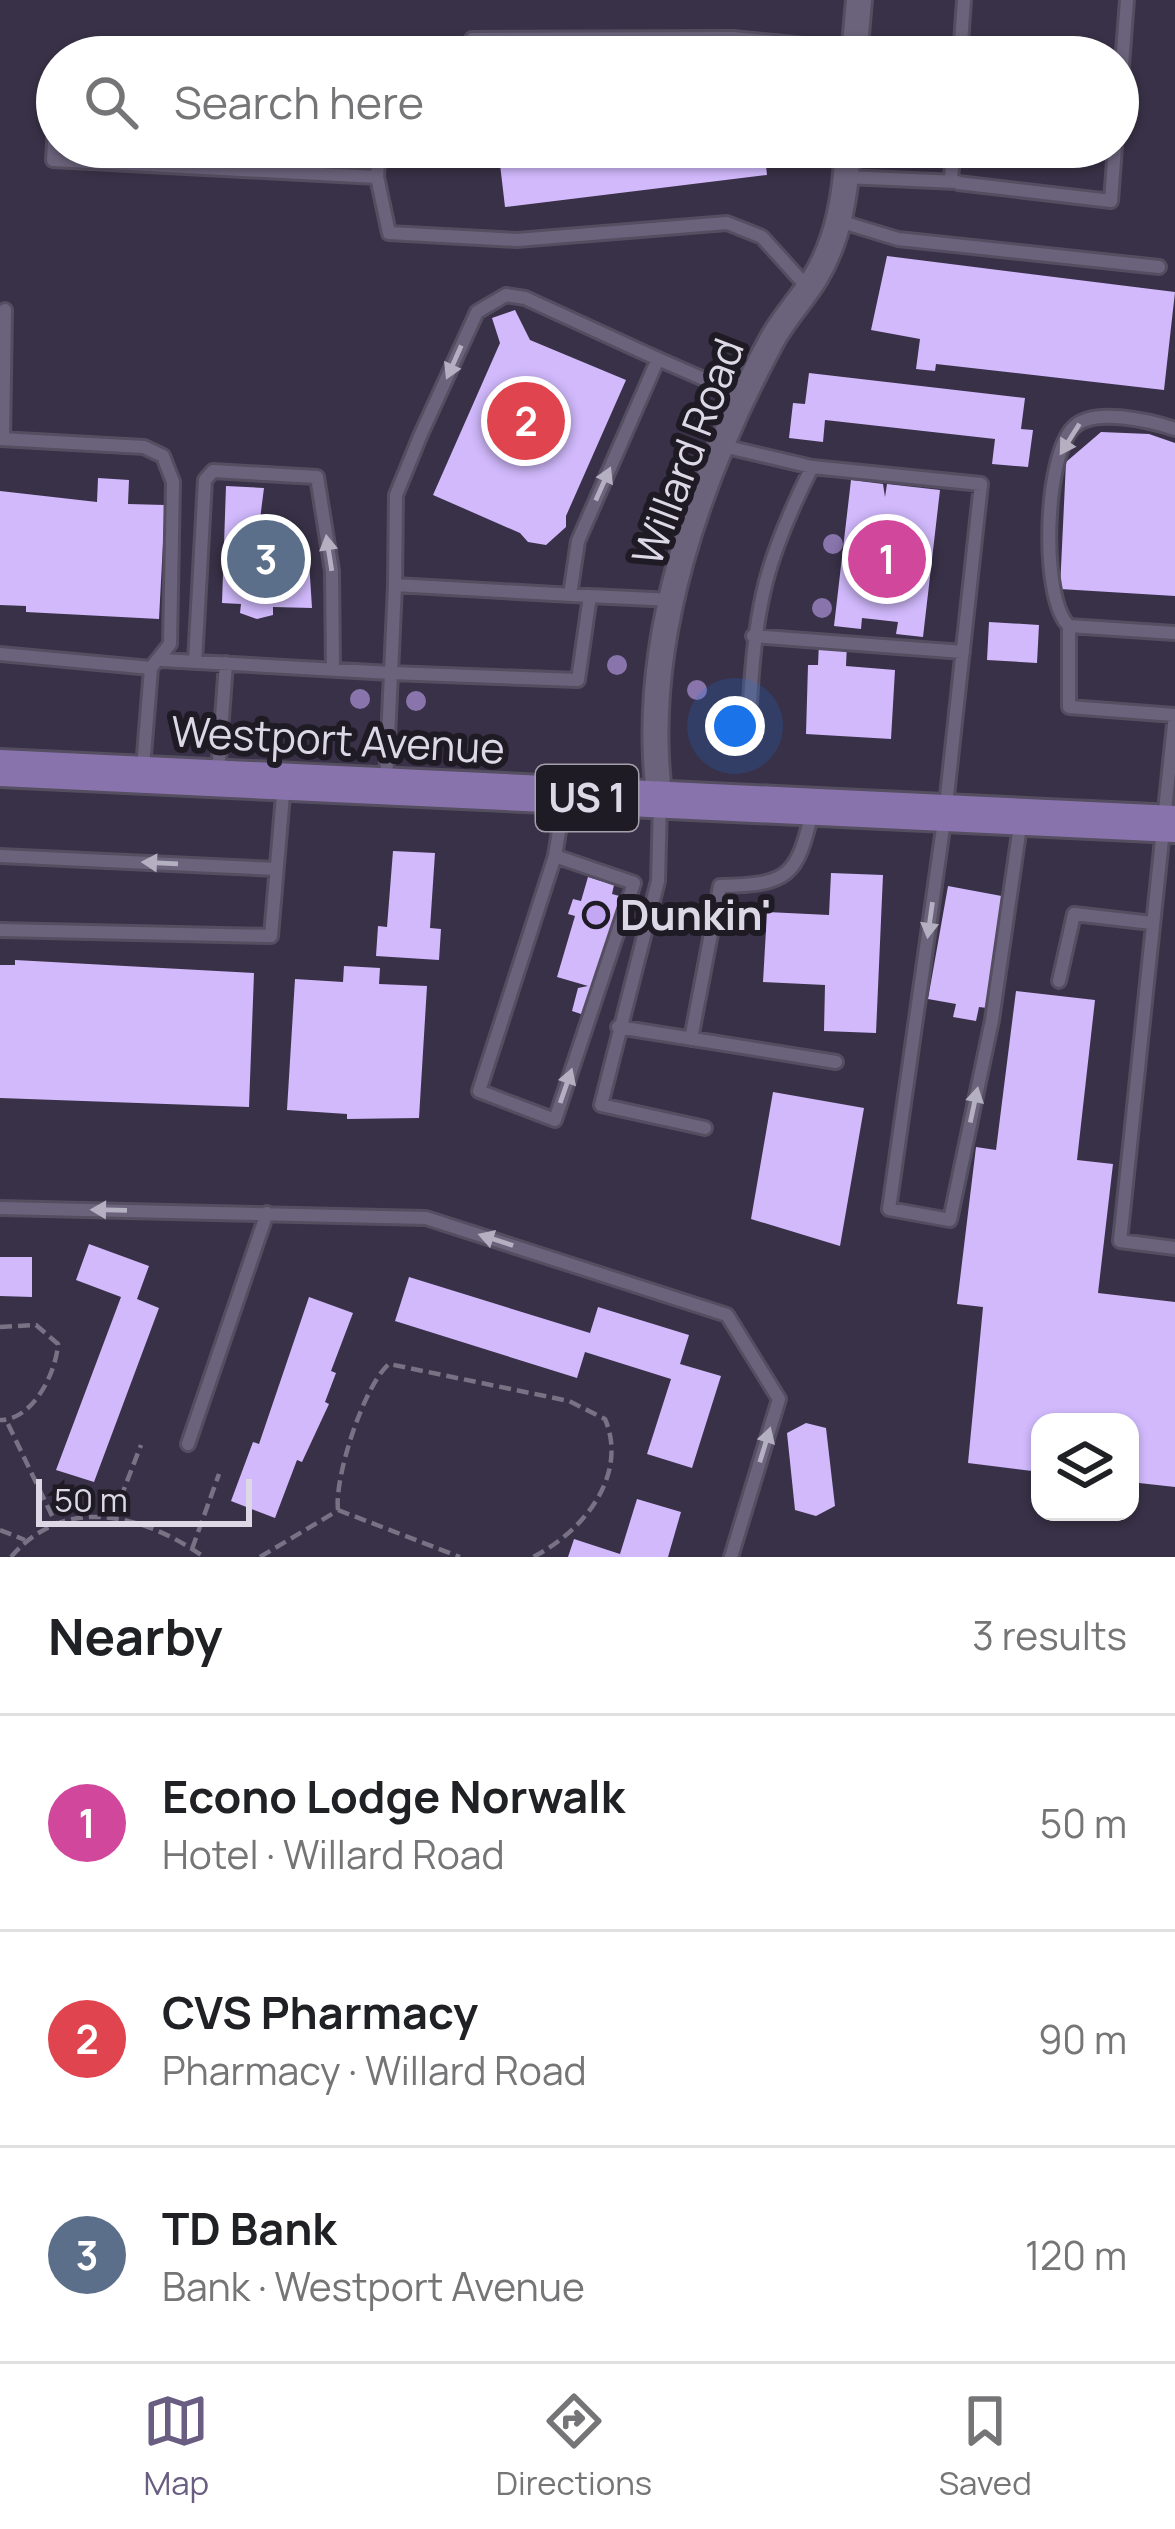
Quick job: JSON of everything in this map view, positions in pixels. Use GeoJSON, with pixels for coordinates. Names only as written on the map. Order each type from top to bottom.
{"type":"FeatureCollection","features":[{"type":"Feature","properties":{"kind":"main road","name":"Westport Avenue"},"geometry":{"type":"LineString","coordinates":[[0,768],[1171,824]]}},
{"type":"Feature","properties":{"kind":"street"},"geometry":{"type":"LineString","coordinates":[[856,36],[859,0]]}},
{"type":"Feature","properties":{"kind":"street","name":"Willard Road"},"geometry":{"type":"LineString","coordinates":[[660,801],[656,741],[673,600],[695,518],[775,335],[808,288],[839,220],[847,168]]}},
{"type":"Feature","properties":{"kind":"lane"},"geometry":{"type":"LineString","coordinates":[[961,36],[964,0]]}},
{"type":"Feature","properties":{"kind":"lane"},"geometry":{"type":"LineString","coordinates":[[1124,36],[1126,0]]}},
{"type":"Feature","properties":{"kind":"lane"},"geometry":{"type":"LineString","coordinates":[[216,168],[377,177]]}},
{"type":"Feature","properties":{"kind":"lane"},"geometry":{"type":"LineString","coordinates":[[378,168],[389,233],[517,239],[727,223],[762,237],[808,288]]}},
{"type":"Feature","properties":{"kind":"lane"},"geometry":{"type":"LineString","coordinates":[[953,168],[952,178],[958,183]]}},
{"type":"Feature","properties":{"kind":"lane"},"geometry":{"type":"LineString","coordinates":[[846,177],[958,183],[1111,202],[1113,168]]}},
{"type":"Feature","properties":{"kind":"lane"},"geometry":{"type":"LineString","coordinates":[[839,220],[898,239],[1159,267]]}},
{"type":"Feature","properties":{"kind":"lane"},"geometry":{"type":"LineString","coordinates":[[386,788],[396,495],[477,312],[506,295],[525,298],[746,397]]}},
{"type":"Feature","properties":{"kind":"lane"},"geometry":{"type":"LineString","coordinates":[[5,310],[2,439],[144,447],[163,456],[173,482],[170,644],[157,664],[142,776]]}},
{"type":"Feature","properties":{"kind":"lane"},"geometry":{"type":"LineString","coordinates":[[570,595],[578,541],[658,359]]}},
{"type":"Feature","properties":{"kind":"lane"},"geometry":{"type":"LineString","coordinates":[[1175,429],[1082,421],[1067,436],[1052,496],[1051,544],[1055,608],[1069,626],[1069,707],[1174,715],[1171,824],[1151,923],[1120,1241],[1175,1248]]}},
{"type":"Feature","properties":{"kind":"lane"},"geometry":{"type":"LineString","coordinates":[[723,446],[812,467],[981,484],[945,814],[889,1209],[950,1220],[992,1020],[1021,818]]}},
{"type":"Feature","properties":{"kind":"lane"},"geometry":{"type":"LineString","coordinates":[[750,704],[753,636],[771,549],[812,467]]}},
{"type":"Feature","properties":{"kind":"lane"},"geometry":{"type":"LineString","coordinates":[[195,662],[205,480],[213,471],[317,477],[332,571],[333,670]]}},
{"type":"Feature","properties":{"kind":"lane"},"geometry":{"type":"LineString","coordinates":[[394,585],[673,600]]}},
{"type":"Feature","properties":{"kind":"lane"},"geometry":{"type":"LineString","coordinates":[[0,654],[578,680],[590,596]]}},
{"type":"Feature","properties":{"kind":"lane"},"geometry":{"type":"LineString","coordinates":[[1069,626],[1175,633]]}},
{"type":"Feature","properties":{"kind":"lane"},"geometry":{"type":"LineString","coordinates":[[753,636],[963,652]]}},
{"type":"Feature","properties":{"kind":"lane"},"geometry":{"type":"LineString","coordinates":[[218,779],[226,663]]}},
{"type":"Feature","properties":{"kind":"lane"},"geometry":{"type":"LineString","coordinates":[[0,930],[271,936],[284,783]]}},
{"type":"Feature","properties":{"kind":"lane"},"geometry":{"type":"LineString","coordinates":[[555,856],[634,884],[555,1120],[479,1091],[555,856],[564,797]]}},
{"type":"Feature","properties":{"kind":"lane"},"geometry":{"type":"LineString","coordinates":[[660,801],[658,880],[601,1105],[705,1128]]}},
{"type":"Feature","properties":{"kind":"lane"},"geometry":{"type":"LineString","coordinates":[[691,1039],[720,886],[753,886],[790,873],[801,860],[812,809]]}},
{"type":"Feature","properties":{"kind":"lane"},"geometry":{"type":"LineString","coordinates":[[0,856],[276,869]]}},
{"type":"Feature","properties":{"kind":"lane"},"geometry":{"type":"LineString","coordinates":[[1059,981],[1074,914],[1151,923]]}},
{"type":"Feature","properties":{"kind":"lane"},"geometry":{"type":"LineString","coordinates":[[618,1027],[836,1062]]}},
{"type":"Feature","properties":{"kind":"lane"},"geometry":{"type":"LineString","coordinates":[[0,1208],[426,1218],[727,1315],[779,1400],[731,1557]]}},
{"type":"Feature","properties":{"kind":"lane"},"geometry":{"type":"LineString","coordinates":[[188,1444],[267,1213]]}},
{"type":"Feature","properties":{"kind":"path"},"geometry":{"type":"LineString","coordinates":[[0,1327],[36,1325],[58,1344],[46,1385],[3,1421],[55,1522]]}},
{"type":"Feature","properties":{"kind":"path"},"geometry":{"type":"LineString","coordinates":[[338,1510],[336,1493],[364,1406],[375,1380],[389,1364],[569,1401],[605,1420],[615,1459],[609,1482],[575,1523],[551,1548],[533,1557]]}},
{"type":"Feature","properties":{"kind":"path"},"geometry":{"type":"LineString","coordinates":[[114,1515],[141,1444]]}},
{"type":"Feature","properties":{"kind":"path"},"geometry":{"type":"LineString","coordinates":[[192,1549],[219,1474]]}},
{"type":"Feature","properties":{"kind":"path"},"geometry":{"type":"LineString","coordinates":[[260,1557],[338,1510]]}},
{"type":"Feature","properties":{"kind":"path"},"geometry":{"type":"LineString","coordinates":[[338,1510],[460,1557]]}},
{"type":"Feature","properties":{"kind":"path"},"geometry":{"type":"LineString","coordinates":[[11,1557],[25,1540],[55,1522],[114,1515],[204,1557]]}},
{"type":"Feature","properties":{"kind":"path"},"geometry":{"type":"LineString","coordinates":[[0,1530],[25,1540]]}},
{"type":"Feature","properties":{"kind":"building"},"geometry":{"type":"Polygon","coordinates":[[[500,168],[766,168],[767,175],[505,207],[500,168]]]}},
{"type":"Feature","properties":{"kind":"building"},"geometry":{"type":"Polygon","coordinates":[[[887,256],[1175,292],[1164,390],[936,364],[935,371],[916,369],[920,339],[871,330],[887,256]]]}},
{"type":"Feature","properties":{"kind":"building"},"geometry":{"type":"Polygon","coordinates":[[[515,310],[530,340],[626,380],[566,516],[566,527],[546,545],[528,542],[520,533],[433,495],[500,343],[492,318],[515,310]]]}},
{"type":"Feature","properties":{"kind":"building"},"geometry":{"type":"Polygon","coordinates":[[[809,373],[1025,398],[1021,429],[1033,430],[1028,467],[992,464],[995,439],[825,420],[823,442],[789,438],[793,403],[805,404],[809,373]]]}},
{"type":"Feature","properties":{"kind":"building"},"geometry":{"type":"Polygon","coordinates":[[[1101,432],[1149,434],[1175,443],[1175,596],[1060,589],[1066,462],[1101,432]]]}},
{"type":"Feature","properties":{"kind":"building"},"geometry":{"type":"Polygon","coordinates":[[[98,478],[129,480],[128,504],[165,505],[159,619],[26,612],[26,606],[0,605],[0,491],[97,502],[98,478]]]}},
{"type":"Feature","properties":{"kind":"building"},"geometry":{"type":"Polygon","coordinates":[[[851,480],[883,484],[885,497],[887,484],[940,490],[923,637],[896,634],[898,622],[862,618],[861,629],[834,626],[851,480]]]}},
{"type":"Feature","properties":{"kind":"building"},"geometry":{"type":"Polygon","coordinates":[[[226,486],[264,488],[257,543],[308,545],[312,608],[273,607],[273,615],[257,619],[240,613],[241,604],[222,603],[226,486]]]}},
{"type":"Feature","properties":{"kind":"building"},"geometry":{"type":"Polygon","coordinates":[[[989,622],[1039,625],[1037,663],[987,660],[989,622]]]}},
{"type":"Feature","properties":{"kind":"building"},"geometry":{"type":"Polygon","coordinates":[[[819,642],[847,643],[846,666],[895,670],[891,739],[806,734],[808,665],[818,665],[819,642]]]}},
{"type":"Feature","properties":{"kind":"building"},"geometry":{"type":"Polygon","coordinates":[[[393,851],[435,853],[430,928],[441,929],[439,960],[376,956],[378,926],[387,927],[393,851]]]}},
{"type":"Feature","properties":{"kind":"building"},"geometry":{"type":"Polygon","coordinates":[[[831,873],[883,875],[876,1033],[824,1031],[825,985],[763,982],[767,912],[829,915],[831,873]]]}},
{"type":"Feature","properties":{"kind":"building"},"geometry":{"type":"Polygon","coordinates":[[[588,877],[614,885],[612,894],[623,897],[587,1016],[572,1011],[578,988],[588,986],[557,977],[575,916],[568,914],[573,899],[581,901],[588,877]]]}},
{"type":"Feature","properties":{"kind":"building"},"geometry":{"type":"Polygon","coordinates":[[[948,886],[1007,897],[987,1008],[979,1007],[976,1021],[953,1017],[956,1004],[928,999],[948,886]]]}},
{"type":"Feature","properties":{"kind":"building"},"geometry":{"type":"Polygon","coordinates":[[[15,960],[254,973],[249,1107],[0,1098],[0,965],[15,965],[15,960]]]}},
{"type":"Feature","properties":{"kind":"building"},"geometry":{"type":"Polygon","coordinates":[[[344,966],[380,968],[379,984],[427,986],[419,1118],[347,1119],[347,1114],[287,1110],[295,979],[343,982],[344,966]]]}},
{"type":"Feature","properties":{"kind":"building"},"geometry":{"type":"Polygon","coordinates":[[[1016,991],[1095,1000],[1077,1160],[1113,1164],[1098,1293],[1175,1302],[1175,1487],[1139,1483],[1139,1413],[1031,1413],[1031,1471],[968,1463],[983,1307],[957,1304],[976,1147],[996,1150],[1016,991]]]}},
{"type":"Feature","properties":{"kind":"building"},"geometry":{"type":"Polygon","coordinates":[[[773,1092],[864,1108],[840,1246],[751,1219],[773,1092]]]}},
{"type":"Feature","properties":{"kind":"building"},"geometry":{"type":"Polygon","coordinates":[[[89,1244],[149,1266],[137,1299],[159,1308],[94,1482],[56,1470],[121,1297],[76,1280],[89,1244]]]}},
{"type":"Feature","properties":{"kind":"building"},"geometry":{"type":"Polygon","coordinates":[[[0,1257],[32,1257],[32,1297],[0,1296],[0,1257]]]}},
{"type":"Feature","properties":{"kind":"building"},"geometry":{"type":"Polygon","coordinates":[[[409,1277],[590,1333],[598,1307],[689,1335],[680,1364],[721,1376],[692,1468],[647,1454],[671,1379],[585,1352],[577,1378],[395,1321],[409,1277]]]}},
{"type":"Feature","properties":{"kind":"building"},"geometry":{"type":"Polygon","coordinates":[[[309,1297],[353,1313],[331,1371],[336,1373],[325,1402],[329,1404],[302,1462],[297,1460],[275,1518],[231,1501],[253,1442],[259,1444],[309,1297]]]}},
{"type":"Feature","properties":{"kind":"building"},"geometry":{"type":"Polygon","coordinates":[[[806,1423],[826,1428],[835,1506],[816,1516],[795,1510],[787,1433],[806,1423]]]}},
{"type":"Feature","properties":{"kind":"building"},"geometry":{"type":"Polygon","coordinates":[[[637,1499],[681,1512],[668,1557],[568,1557],[574,1539],[620,1554],[637,1499]]]}},
{"type":"Feature","properties":{"kind":"place","name":"CVS Pharmacy"},"geometry":{"type":"Point","coordinates":[526,421]}},
{"type":"Feature","properties":{"kind":"place","name":"TD Bank"},"geometry":{"type":"Point","coordinates":[266,559]}},
{"type":"Feature","properties":{"kind":"place","name":"Econo Lodge Norwalk"},"geometry":{"type":"Point","coordinates":[887,559]}},
{"type":"Feature","properties":{"kind":"place","name":"Dunkin'"},"geometry":{"type":"Point","coordinates":[596,915]}}]}
